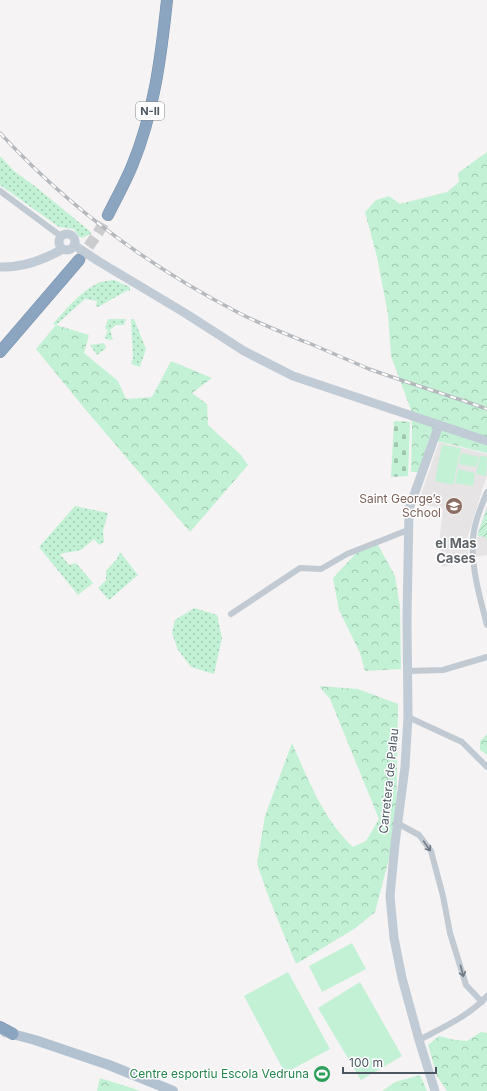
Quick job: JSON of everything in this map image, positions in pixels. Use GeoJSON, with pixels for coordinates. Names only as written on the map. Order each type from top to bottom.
{"type":"FeatureCollection","features":[{"type":"Feature","properties":{"kind":"highway","name":"N-II"},"geometry":{"type":"LineString","coordinates":[[108,215],[132,166],[147,124],[159,69],[167,0]]}},
{"type":"Feature","properties":{"kind":"highway"},"geometry":{"type":"LineString","coordinates":[[0,352],[79,260]]}},
{"type":"Feature","properties":{"kind":"highway"},"geometry":{"type":"LineString","coordinates":[[0,1027],[14,1034]]}},
{"type":"Feature","properties":{"kind":"main road"},"geometry":{"type":"LineString","coordinates":[[0,1031],[36,1040],[52,1047],[116,1068],[173,1091]]}},
{"type":"Feature","properties":{"kind":"main road"},"geometry":{"type":"LineString","coordinates":[[0,1036],[52,1047]]}},
{"type":"Feature","properties":{"kind":"street"},"geometry":{"type":"LineString","coordinates":[[0,191],[62,237]]}},
{"type":"Feature","properties":{"kind":"street"},"geometry":{"type":"LineString","coordinates":[[0,267],[21,266],[47,258],[63,249],[70,250],[74,246],[75,241],[72,236],[66,235],[62,237]]}},
{"type":"Feature","properties":{"kind":"street"},"geometry":{"type":"LineString","coordinates":[[62,237],[60,243],[63,249]]}},
{"type":"Feature","properties":{"kind":"street"},"geometry":{"type":"LineString","coordinates":[[74,246],[185,313],[244,351],[293,376],[487,441]]}},
{"type":"Feature","properties":{"kind":"street","name":"Carretera de Palau"},"geometry":{"type":"LineString","coordinates":[[435,1091],[402,978],[393,931],[390,896],[397,823],[405,767],[408,717],[407,671],[409,509],[439,425]]}},
{"type":"Feature","properties":{"kind":"street"},"geometry":{"type":"LineString","coordinates":[[487,492],[477,517],[473,538],[474,561],[487,625]]}},
{"type":"Feature","properties":{"kind":"street"},"geometry":{"type":"LineString","coordinates":[[231,614],[300,568],[321,568],[347,554],[408,530]]}},
{"type":"Feature","properties":{"kind":"street"},"geometry":{"type":"LineString","coordinates":[[407,671],[443,670],[487,657]]}},
{"type":"Feature","properties":{"kind":"street"},"geometry":{"type":"LineString","coordinates":[[408,717],[462,742],[487,768]]}},
{"type":"Feature","properties":{"kind":"street"},"geometry":{"type":"LineString","coordinates":[[397,823],[419,835],[431,851],[443,896],[450,933],[466,985],[482,1002]]}},
{"type":"Feature","properties":{"kind":"street"},"geometry":{"type":"LineString","coordinates":[[419,1040],[461,1018],[482,1002],[487,996]]}},
{"type":"Feature","properties":{"kind":"shaded area","name":"Saint George’s School"},"geometry":{"type":"Polygon","coordinates":[[[439,442],[487,454],[487,475],[467,539],[469,561],[442,567],[440,535],[443,509],[418,503],[439,442]]]}},
{"type":"Feature","properties":{"kind":"shaded area"},"geometry":{"type":"Polygon","coordinates":[[[487,505],[487,555],[475,557],[478,533],[487,505]]]}},
{"type":"Feature","properties":{"kind":"green space"},"geometry":{"type":"Polygon","coordinates":[[[487,152],[487,453],[429,439],[419,472],[411,472],[411,410],[391,356],[388,314],[377,257],[365,212],[376,200],[389,196],[400,204],[447,192],[459,182],[458,173],[487,152]]]}},
{"type":"Feature","properties":{"kind":"green space"},"geometry":{"type":"Polygon","coordinates":[[[0,156],[14,171],[92,233],[82,238],[78,236],[74,229],[59,227],[0,185],[0,156]]]}},
{"type":"Feature","properties":{"kind":"green space"},"geometry":{"type":"Polygon","coordinates":[[[114,280],[130,287],[130,291],[128,290],[98,307],[96,306],[97,301],[85,299],[56,325],[53,324],[85,291],[100,282],[114,280]]]}},
{"type":"Feature","properties":{"kind":"green space"},"geometry":{"type":"Polygon","coordinates":[[[108,319],[126,319],[124,325],[116,325],[110,330],[113,340],[106,339],[105,337],[108,330],[105,328],[108,319]]]}},
{"type":"Feature","properties":{"kind":"green space"},"geometry":{"type":"Polygon","coordinates":[[[131,319],[134,319],[146,349],[140,367],[131,364],[133,358],[131,319]]]}},
{"type":"Feature","properties":{"kind":"green space"},"geometry":{"type":"Polygon","coordinates":[[[56,325],[89,335],[84,353],[118,381],[126,399],[152,397],[171,361],[212,378],[192,393],[207,404],[208,425],[241,455],[248,465],[190,532],[36,349],[56,325]]]}},
{"type":"Feature","properties":{"kind":"green space"},"geometry":{"type":"Polygon","coordinates":[[[104,343],[106,348],[97,355],[90,345],[104,343]]]}},
{"type":"Feature","properties":{"kind":"green space"},"geometry":{"type":"Polygon","coordinates":[[[394,421],[410,422],[408,476],[391,477],[394,421]]]}},
{"type":"Feature","properties":{"kind":"green space"},"geometry":{"type":"Polygon","coordinates":[[[442,445],[461,448],[453,485],[435,481],[442,445]]]}},
{"type":"Feature","properties":{"kind":"green space"},"geometry":{"type":"Polygon","coordinates":[[[461,453],[479,457],[476,467],[459,464],[461,453]]]}},
{"type":"Feature","properties":{"kind":"green space"},"geometry":{"type":"Polygon","coordinates":[[[480,456],[487,457],[486,476],[476,474],[480,456]]]}},
{"type":"Feature","properties":{"kind":"green space"},"geometry":{"type":"Polygon","coordinates":[[[458,469],[475,473],[473,486],[455,483],[458,469]]]}},
{"type":"Feature","properties":{"kind":"green space"},"geometry":{"type":"Polygon","coordinates":[[[75,506],[108,513],[103,531],[104,542],[99,545],[94,539],[81,550],[60,554],[69,565],[76,563],[93,583],[78,595],[39,547],[75,506]]]}},
{"type":"Feature","properties":{"kind":"green space"},"geometry":{"type":"Polygon","coordinates":[[[487,509],[486,540],[485,537],[478,536],[478,533],[487,509]]]}},
{"type":"Feature","properties":{"kind":"green space"},"geometry":{"type":"Polygon","coordinates":[[[378,545],[395,576],[400,607],[401,669],[365,671],[360,653],[339,610],[333,578],[359,550],[378,545]]]}},
{"type":"Feature","properties":{"kind":"green space"},"geometry":{"type":"Polygon","coordinates":[[[120,552],[138,575],[109,600],[98,588],[106,580],[106,571],[117,559],[120,552]]]}},
{"type":"Feature","properties":{"kind":"green space"},"geometry":{"type":"Polygon","coordinates":[[[194,608],[217,615],[222,638],[214,674],[191,667],[178,650],[172,633],[175,620],[194,608]]]}},
{"type":"Feature","properties":{"kind":"green space"},"geometry":{"type":"Polygon","coordinates":[[[319,686],[358,689],[398,704],[396,832],[375,912],[354,929],[296,964],[257,864],[265,816],[292,743],[317,798],[333,824],[353,847],[366,841],[379,819],[330,699],[319,686]]]}},
{"type":"Feature","properties":{"kind":"green space"},"geometry":{"type":"Polygon","coordinates":[[[487,734],[487,755],[480,750],[480,741],[487,734]]]}},
{"type":"Feature","properties":{"kind":"green space"},"geometry":{"type":"Polygon","coordinates":[[[352,943],[366,969],[322,992],[309,966],[352,943]]]}},
{"type":"Feature","properties":{"kind":"green space"},"geometry":{"type":"Polygon","coordinates":[[[288,972],[330,1049],[285,1073],[244,996],[288,972]]]}},
{"type":"Feature","properties":{"kind":"green space"},"geometry":{"type":"Polygon","coordinates":[[[360,982],[402,1056],[361,1080],[318,1008],[360,982]]]}},
{"type":"Feature","properties":{"kind":"green space"},"geometry":{"type":"Polygon","coordinates":[[[481,1032],[487,1033],[487,1091],[447,1091],[437,1076],[428,1045],[439,1036],[467,1041],[481,1032]]]}},
{"type":"Feature","properties":{"kind":"green space"},"geometry":{"type":"Polygon","coordinates":[[[420,1075],[427,1091],[382,1091],[395,1082],[420,1075]]]}},
{"type":"Feature","properties":{"kind":"green space"},"geometry":{"type":"Polygon","coordinates":[[[100,1078],[135,1089],[140,1091],[97,1091],[100,1078]]]}},
{"type":"Feature","properties":{"kind":"tunnel"},"geometry":{"type":"LineString","coordinates":[[79,260],[98,233],[108,215]]}},
{"type":"Feature","properties":{"kind":"railway"},"geometry":{"type":"LineString","coordinates":[[0,133],[54,186],[112,234],[174,276],[206,295],[256,322],[369,369],[487,409]]}},
{"type":"Feature","properties":{"kind":"place","name":"Saint George’s School"},"geometry":{"type":"Point","coordinates":[454,506]}},
{"type":"Feature","properties":{"kind":"place","name":"Centre esportiu Escola Vedruna"},"geometry":{"type":"Point","coordinates":[322,1074]}},
{"type":"Feature","properties":{"kind":"district","name":"el Mas Cases"},"geometry":{"type":"Point","coordinates":[456,550]}}]}
